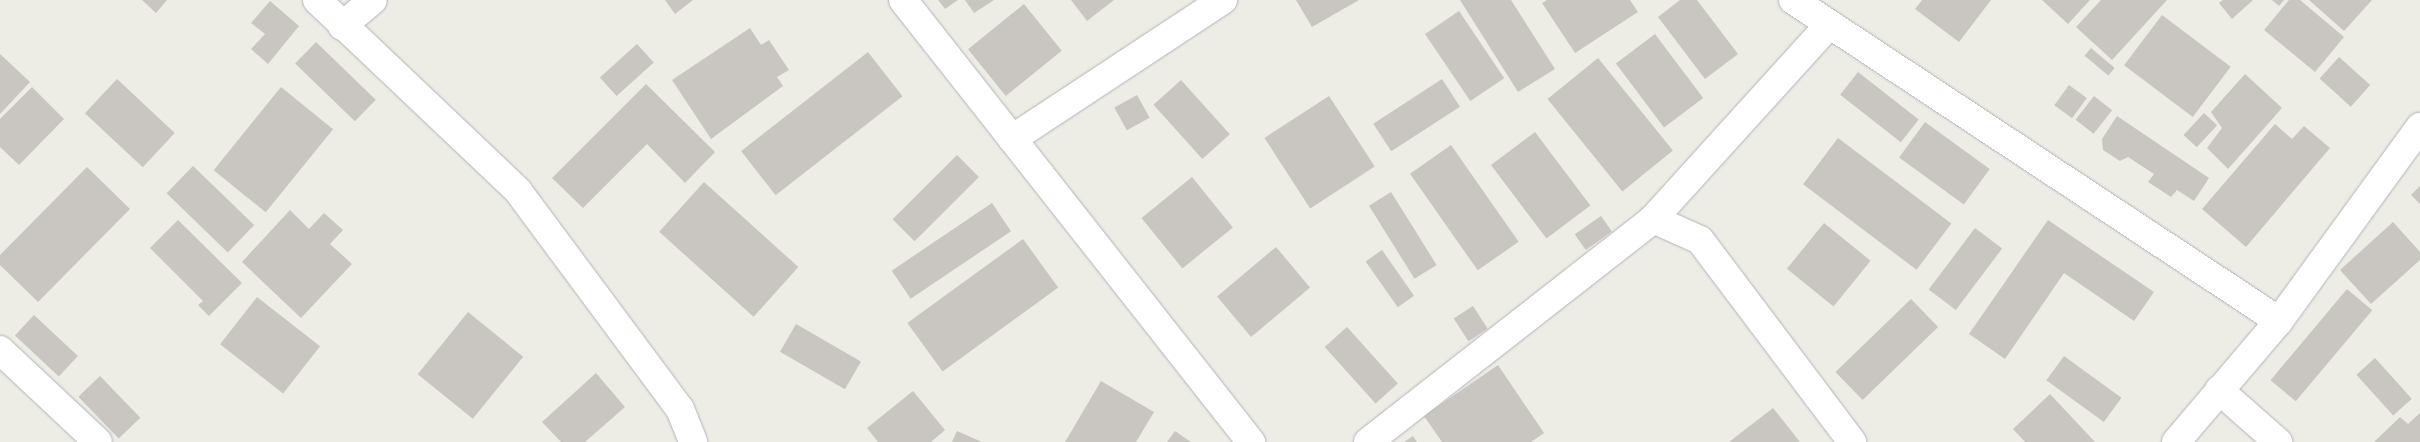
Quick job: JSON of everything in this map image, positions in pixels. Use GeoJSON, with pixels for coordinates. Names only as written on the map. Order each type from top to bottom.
{"type":"FeatureCollection","features":[{"type":"Feature","properties":{"kind":"street"},"geometry":{"type":"LineString","coordinates":[[317,0],[342,26],[518,191],[680,409],[693,442]]}},
{"type":"Feature","properties":{"kind":"street"},"geometry":{"type":"LineString","coordinates":[[342,26],[373,0]]}},
{"type":"Feature","properties":{"kind":"street"},"geometry":{"type":"LineString","coordinates":[[903,0],[1251,442]]}},
{"type":"Feature","properties":{"kind":"street"},"geometry":{"type":"LineString","coordinates":[[1012,139],[1223,0]]}},
{"type":"Feature","properties":{"kind":"street"},"geometry":{"type":"LineString","coordinates":[[1793,0],[1828,26],[2279,321]]}},
{"type":"Feature","properties":{"kind":"street"},"geometry":{"type":"LineString","coordinates":[[1368,442],[1653,219],[1828,26]]}},
{"type":"Feature","properties":{"kind":"street"},"geometry":{"type":"LineString","coordinates":[[2176,442],[2279,321],[2420,127]]}},
{"type":"Feature","properties":{"kind":"street"},"geometry":{"type":"LineString","coordinates":[[1653,219],[1700,240],[1852,442]]}},
{"type":"Feature","properties":{"kind":"street"},"geometry":{"type":"LineString","coordinates":[[0,350],[98,442]]}},
{"type":"Feature","properties":{"kind":"street"},"geometry":{"type":"LineString","coordinates":[[2219,390],[2278,442]]}},
{"type":"Feature","properties":{"kind":"building"},"geometry":{"type":"Polygon","coordinates":[[[142,0],[167,0],[156,13],[142,0]]]}},
{"type":"Feature","properties":{"kind":"building"},"geometry":{"type":"Polygon","coordinates":[[[665,0],[693,0],[675,14],[665,0]]]}},
{"type":"Feature","properties":{"kind":"building"},"geometry":{"type":"Polygon","coordinates":[[[938,0],[958,0],[945,9],[938,0]]]}},
{"type":"Feature","properties":{"kind":"building"},"geometry":{"type":"Polygon","coordinates":[[[965,0],[994,0],[974,13],[965,0]]]}},
{"type":"Feature","properties":{"kind":"building"},"geometry":{"type":"Polygon","coordinates":[[[1071,0],[1114,0],[1087,21],[1071,0]]]}},
{"type":"Feature","properties":{"kind":"building"},"geometry":{"type":"Polygon","coordinates":[[[1296,0],[1359,0],[1312,27],[1296,0]]]}},
{"type":"Feature","properties":{"kind":"building"},"geometry":{"type":"Polygon","coordinates":[[[1460,0],[1511,0],[1555,69],[1518,92],[1460,0]]]}},
{"type":"Feature","properties":{"kind":"building"},"geometry":{"type":"Polygon","coordinates":[[[1547,0],[1630,0],[1638,12],[1575,53],[1542,3],[1547,0]]]}},
{"type":"Feature","properties":{"kind":"building"},"geometry":{"type":"Polygon","coordinates":[[[1680,0],[1697,0],[1738,54],[1705,79],[1658,17],[1680,0]]]}},
{"type":"Feature","properties":{"kind":"building"},"geometry":{"type":"Polygon","coordinates":[[[1922,0],[1991,0],[1959,42],[1915,9],[1922,0]]]}},
{"type":"Feature","properties":{"kind":"building"},"geometry":{"type":"Polygon","coordinates":[[[2042,0],[2090,0],[2068,24],[2042,0]]]}},
{"type":"Feature","properties":{"kind":"building"},"geometry":{"type":"Polygon","coordinates":[[[2101,0],[2167,0],[2112,60],[2076,27],[2101,0]]]}},
{"type":"Feature","properties":{"kind":"building"},"geometry":{"type":"Polygon","coordinates":[[[2223,0],[2253,0],[2232,19],[2219,3],[2223,0]]]}},
{"type":"Feature","properties":{"kind":"building"},"geometry":{"type":"Polygon","coordinates":[[[2272,0],[2284,0],[2279,6],[2272,0]]]}},
{"type":"Feature","properties":{"kind":"building"},"geometry":{"type":"Polygon","coordinates":[[[2289,0],[2300,0],[2344,37],[2315,72],[2264,30],[2289,0]]]}},
{"type":"Feature","properties":{"kind":"building"},"geometry":{"type":"Polygon","coordinates":[[[2309,0],[2372,0],[2344,31],[2309,0]]]}},
{"type":"Feature","properties":{"kind":"building"},"geometry":{"type":"Polygon","coordinates":[[[270,1],[299,26],[268,64],[251,49],[265,34],[251,23],[270,1]]]}},
{"type":"Feature","properties":{"kind":"building"},"geometry":{"type":"Polygon","coordinates":[[[1024,4],[1062,51],[1006,96],[968,49],[1024,4]]]}},
{"type":"Feature","properties":{"kind":"building"},"geometry":{"type":"Polygon","coordinates":[[[1459,11],[1504,78],[1470,101],[1425,34],[1459,11]]]}},
{"type":"Feature","properties":{"kind":"building"},"geometry":{"type":"Polygon","coordinates":[[[2162,15],[2231,67],[2193,117],[2124,65],[2162,15]]]}},
{"type":"Feature","properties":{"kind":"building"},"geometry":{"type":"Polygon","coordinates":[[[750,28],[761,45],[769,40],[789,70],[777,77],[783,86],[711,139],[672,80],[750,28]]]}},
{"type":"Feature","properties":{"kind":"building"},"geometry":{"type":"Polygon","coordinates":[[[1655,34],[1703,98],[1664,127],[1616,63],[1655,34]]]}},
{"type":"Feature","properties":{"kind":"building"},"geometry":{"type":"Polygon","coordinates":[[[316,42],[376,100],[355,121],[295,64],[316,42]]]}},
{"type":"Feature","properties":{"kind":"building"},"geometry":{"type":"Polygon","coordinates":[[[637,44],[654,63],[617,96],[600,77],[637,44]]]}},
{"type":"Feature","properties":{"kind":"building"},"geometry":{"type":"Polygon","coordinates":[[[2091,48],[2115,68],[2108,76],[2085,56],[2091,48]]]}},
{"type":"Feature","properties":{"kind":"building"},"geometry":{"type":"Polygon","coordinates":[[[868,52],[902,96],[776,195],[741,151],[868,52]]]}},
{"type":"Feature","properties":{"kind":"building"},"geometry":{"type":"Polygon","coordinates":[[[0,54],[30,82],[0,114],[0,54]]]}},
{"type":"Feature","properties":{"kind":"building"},"geometry":{"type":"Polygon","coordinates":[[[2339,57],[2370,85],[2351,107],[2320,79],[2339,57]]]}},
{"type":"Feature","properties":{"kind":"building"},"geometry":{"type":"Polygon","coordinates":[[[1598,58],[1673,150],[1622,191],[1547,99],[1598,58]]]}},
{"type":"Feature","properties":{"kind":"building"},"geometry":{"type":"Polygon","coordinates":[[[1858,72],[1919,119],[1901,142],[1840,95],[1858,72]]]}},
{"type":"Feature","properties":{"kind":"building"},"geometry":{"type":"Polygon","coordinates":[[[2245,74],[2282,108],[2228,169],[2207,148],[2222,128],[2211,112],[2245,74]]]}},
{"type":"Feature","properties":{"kind":"building"},"geometry":{"type":"Polygon","coordinates":[[[117,79],[175,133],[143,167],[85,113],[117,79]]]}},
{"type":"Feature","properties":{"kind":"building"},"geometry":{"type":"Polygon","coordinates":[[[1442,79],[1460,107],[1391,151],[1373,124],[1442,79]]]}},
{"type":"Feature","properties":{"kind":"building"},"geometry":{"type":"Polygon","coordinates":[[[1181,80],[1230,134],[1202,159],[1154,105],[1181,80]]]}},
{"type":"Feature","properties":{"kind":"building"},"geometry":{"type":"Polygon","coordinates":[[[646,84],[715,152],[685,183],[647,144],[583,208],[552,178],[646,84]]]}},
{"type":"Feature","properties":{"kind":"building"},"geometry":{"type":"Polygon","coordinates":[[[2069,85],[2087,98],[2072,118],[2054,105],[2069,85]]]}},
{"type":"Feature","properties":{"kind":"building"},"geometry":{"type":"Polygon","coordinates":[[[32,87],[64,119],[19,165],[0,147],[0,119],[32,87]]]}},
{"type":"Feature","properties":{"kind":"building"},"geometry":{"type":"Polygon","coordinates":[[[281,87],[333,129],[266,212],[214,170],[281,87]]]}},
{"type":"Feature","properties":{"kind":"building"},"geometry":{"type":"Polygon","coordinates":[[[1137,95],[1150,118],[1127,130],[1114,108],[1137,95]]]}},
{"type":"Feature","properties":{"kind":"building"},"geometry":{"type":"Polygon","coordinates":[[[1329,96],[1375,166],[1310,208],[1264,138],[1329,96]]]}},
{"type":"Feature","properties":{"kind":"building"},"geometry":{"type":"Polygon","coordinates":[[[2094,96],[2112,110],[2094,134],[2076,120],[2094,96]]]}},
{"type":"Feature","properties":{"kind":"building"},"geometry":{"type":"Polygon","coordinates":[[[2204,113],[2217,125],[2197,147],[2184,135],[2204,113]]]}},
{"type":"Feature","properties":{"kind":"building"},"geometry":{"type":"Polygon","coordinates":[[[2117,116],[2209,178],[2194,201],[2177,190],[2171,197],[2148,182],[2154,174],[2128,157],[2120,161],[2103,150],[2102,139],[2117,116]]]}},
{"type":"Feature","properties":{"kind":"building"},"geometry":{"type":"Polygon","coordinates":[[[1925,122],[1990,169],[1964,205],[1899,158],[1925,122]]]}},
{"type":"Feature","properties":{"kind":"building"},"geometry":{"type":"Polygon","coordinates":[[[2275,124],[2292,139],[2304,126],[2330,148],[2246,247],[2202,209],[2275,124]]]}},
{"type":"Feature","properties":{"kind":"building"},"geometry":{"type":"Polygon","coordinates":[[[1535,132],[1590,205],[1546,239],[1491,165],[1535,132]]]}},
{"type":"Feature","properties":{"kind":"building"},"geometry":{"type":"Polygon","coordinates":[[[1838,138],[1951,223],[1917,270],[1803,184],[1838,138]]]}},
{"type":"Feature","properties":{"kind":"building"},"geometry":{"type":"Polygon","coordinates":[[[1451,145],[1519,242],[1478,270],[1410,174],[1451,145]]]}},
{"type":"Feature","properties":{"kind":"building"},"geometry":{"type":"Polygon","coordinates":[[[957,155],[979,177],[915,241],[893,219],[957,155]]]}},
{"type":"Feature","properties":{"kind":"building"},"geometry":{"type":"Polygon","coordinates":[[[193,166],[254,225],[228,252],[167,193],[193,166]]]}},
{"type":"Feature","properties":{"kind":"building"},"geometry":{"type":"Polygon","coordinates":[[[87,167],[130,209],[38,302],[0,265],[0,255],[87,167]]]}},
{"type":"Feature","properties":{"kind":"building"},"geometry":{"type":"Polygon","coordinates":[[[1192,177],[1233,228],[1182,268],[1141,218],[1192,177]]]}},
{"type":"Feature","properties":{"kind":"building"},"geometry":{"type":"Polygon","coordinates":[[[704,182],[798,267],[754,317],[659,232],[704,182]]]}},
{"type":"Feature","properties":{"kind":"building"},"geometry":{"type":"Polygon","coordinates":[[[2420,186],[2420,204],[2411,195],[2420,186]]]}},
{"type":"Feature","properties":{"kind":"building"},"geometry":{"type":"Polygon","coordinates":[[[1391,192],[1437,265],[1415,279],[1369,206],[1391,192]]]}},
{"type":"Feature","properties":{"kind":"building"},"geometry":{"type":"Polygon","coordinates":[[[992,203],[1011,231],[911,299],[892,271],[992,203]]]}},
{"type":"Feature","properties":{"kind":"building"},"geometry":{"type":"Polygon","coordinates":[[[290,210],[309,229],[324,213],[343,230],[330,244],[352,264],[301,318],[242,262],[290,210]]]}},
{"type":"Feature","properties":{"kind":"building"},"geometry":{"type":"Polygon","coordinates":[[[1601,216],[1612,232],[1586,250],[1575,234],[1601,216]]]}},
{"type":"Feature","properties":{"kind":"building"},"geometry":{"type":"Polygon","coordinates":[[[178,220],[242,283],[209,316],[198,305],[203,301],[150,248],[178,220]]]}},
{"type":"Feature","properties":{"kind":"building"},"geometry":{"type":"Polygon","coordinates":[[[2048,220],[2154,292],[2134,321],[2064,273],[2005,359],[1969,334],[2048,220]]]}},
{"type":"Feature","properties":{"kind":"building"},"geometry":{"type":"Polygon","coordinates":[[[2393,222],[2420,252],[2420,260],[2371,304],[2340,270],[2393,222]]]}},
{"type":"Feature","properties":{"kind":"building"},"geometry":{"type":"Polygon","coordinates":[[[1824,223],[1871,261],[1833,307],[1787,269],[1824,223]]]}},
{"type":"Feature","properties":{"kind":"building"},"geometry":{"type":"Polygon","coordinates":[[[1975,228],[2002,248],[1956,310],[1929,289],[1975,228]]]}},
{"type":"Feature","properties":{"kind":"building"},"geometry":{"type":"Polygon","coordinates":[[[1023,239],[1058,288],[943,372],[907,323],[1023,239]]]}},
{"type":"Feature","properties":{"kind":"building"},"geometry":{"type":"Polygon","coordinates":[[[1276,247],[1310,288],[1251,337],[1217,296],[1276,247]]]}},
{"type":"Feature","properties":{"kind":"building"},"geometry":{"type":"Polygon","coordinates":[[[1382,250],[1414,296],[1398,307],[1366,261],[1382,250]]]}},
{"type":"Feature","properties":{"kind":"building"},"geometry":{"type":"Polygon","coordinates":[[[2347,289],[2372,310],[2296,401],[2271,380],[2347,289]]]}},
{"type":"Feature","properties":{"kind":"building"},"geometry":{"type":"Polygon","coordinates":[[[257,297],[320,346],[283,394],[220,344],[257,297]]]}},
{"type":"Feature","properties":{"kind":"building"},"geometry":{"type":"Polygon","coordinates":[[[1911,299],[1938,327],[1863,400],[1835,372],[1911,299]]]}},
{"type":"Feature","properties":{"kind":"building"},"geometry":{"type":"Polygon","coordinates":[[[1473,306],[1488,329],[1468,341],[1454,319],[1473,306]]]}},
{"type":"Feature","properties":{"kind":"building"},"geometry":{"type":"Polygon","coordinates":[[[468,312],[523,357],[473,419],[418,374],[468,312]]]}},
{"type":"Feature","properties":{"kind":"building"},"geometry":{"type":"Polygon","coordinates":[[[34,315],[78,356],[59,376],[15,335],[34,315]]]}},
{"type":"Feature","properties":{"kind":"building"},"geometry":{"type":"Polygon","coordinates":[[[796,324],[861,362],[845,389],[780,352],[796,324]]]}},
{"type":"Feature","properties":{"kind":"building"},"geometry":{"type":"Polygon","coordinates":[[[1347,327],[1398,383],[1376,404],[1325,347],[1347,327]]]}},
{"type":"Feature","properties":{"kind":"building"},"geometry":{"type":"Polygon","coordinates":[[[2064,356],[2121,398],[2104,422],[2046,380],[2064,356]]]}},
{"type":"Feature","properties":{"kind":"building"},"geometry":{"type":"Polygon","coordinates":[[[2375,358],[2412,399],[2393,416],[2356,375],[2375,358]]]}},
{"type":"Feature","properties":{"kind":"building"},"geometry":{"type":"Polygon","coordinates":[[[1498,365],[1544,433],[1531,442],[1442,442],[1424,416],[1498,365]]]}},
{"type":"Feature","properties":{"kind":"building"},"geometry":{"type":"Polygon","coordinates":[[[596,373],[625,407],[585,442],[561,442],[542,422],[596,373]]]}},
{"type":"Feature","properties":{"kind":"building"},"geometry":{"type":"Polygon","coordinates":[[[100,376],[140,418],[119,439],[78,397],[100,376]]]}},
{"type":"Feature","properties":{"kind":"building"},"geometry":{"type":"Polygon","coordinates":[[[1101,381],[1154,412],[1136,442],[1065,442],[1101,381]]]}},
{"type":"Feature","properties":{"kind":"building"},"geometry":{"type":"Polygon","coordinates":[[[913,391],[945,430],[931,442],[878,442],[867,428],[913,391]]]}},
{"type":"Feature","properties":{"kind":"building"},"geometry":{"type":"Polygon","coordinates":[[[2050,394],[2095,442],[2025,442],[2013,429],[2050,394]]]}},
{"type":"Feature","properties":{"kind":"building"},"geometry":{"type":"Polygon","coordinates":[[[1773,408],[1800,442],[1729,442],[1773,408]]]}},
{"type":"Feature","properties":{"kind":"building"},"geometry":{"type":"Polygon","coordinates":[[[2420,413],[2420,442],[2374,442],[2400,417],[2408,424],[2420,413]]]}},
{"type":"Feature","properties":{"kind":"building"},"geometry":{"type":"Polygon","coordinates":[[[957,431],[982,442],[952,442],[957,431]]]}},
{"type":"Feature","properties":{"kind":"building"},"geometry":{"type":"Polygon","coordinates":[[[1175,431],[1191,442],[1167,442],[1175,431]]]}},
{"type":"Feature","properties":{"kind":"building"},"geometry":{"type":"Polygon","coordinates":[[[1413,436],[1417,442],[1404,442],[1413,436]]]}}]}
